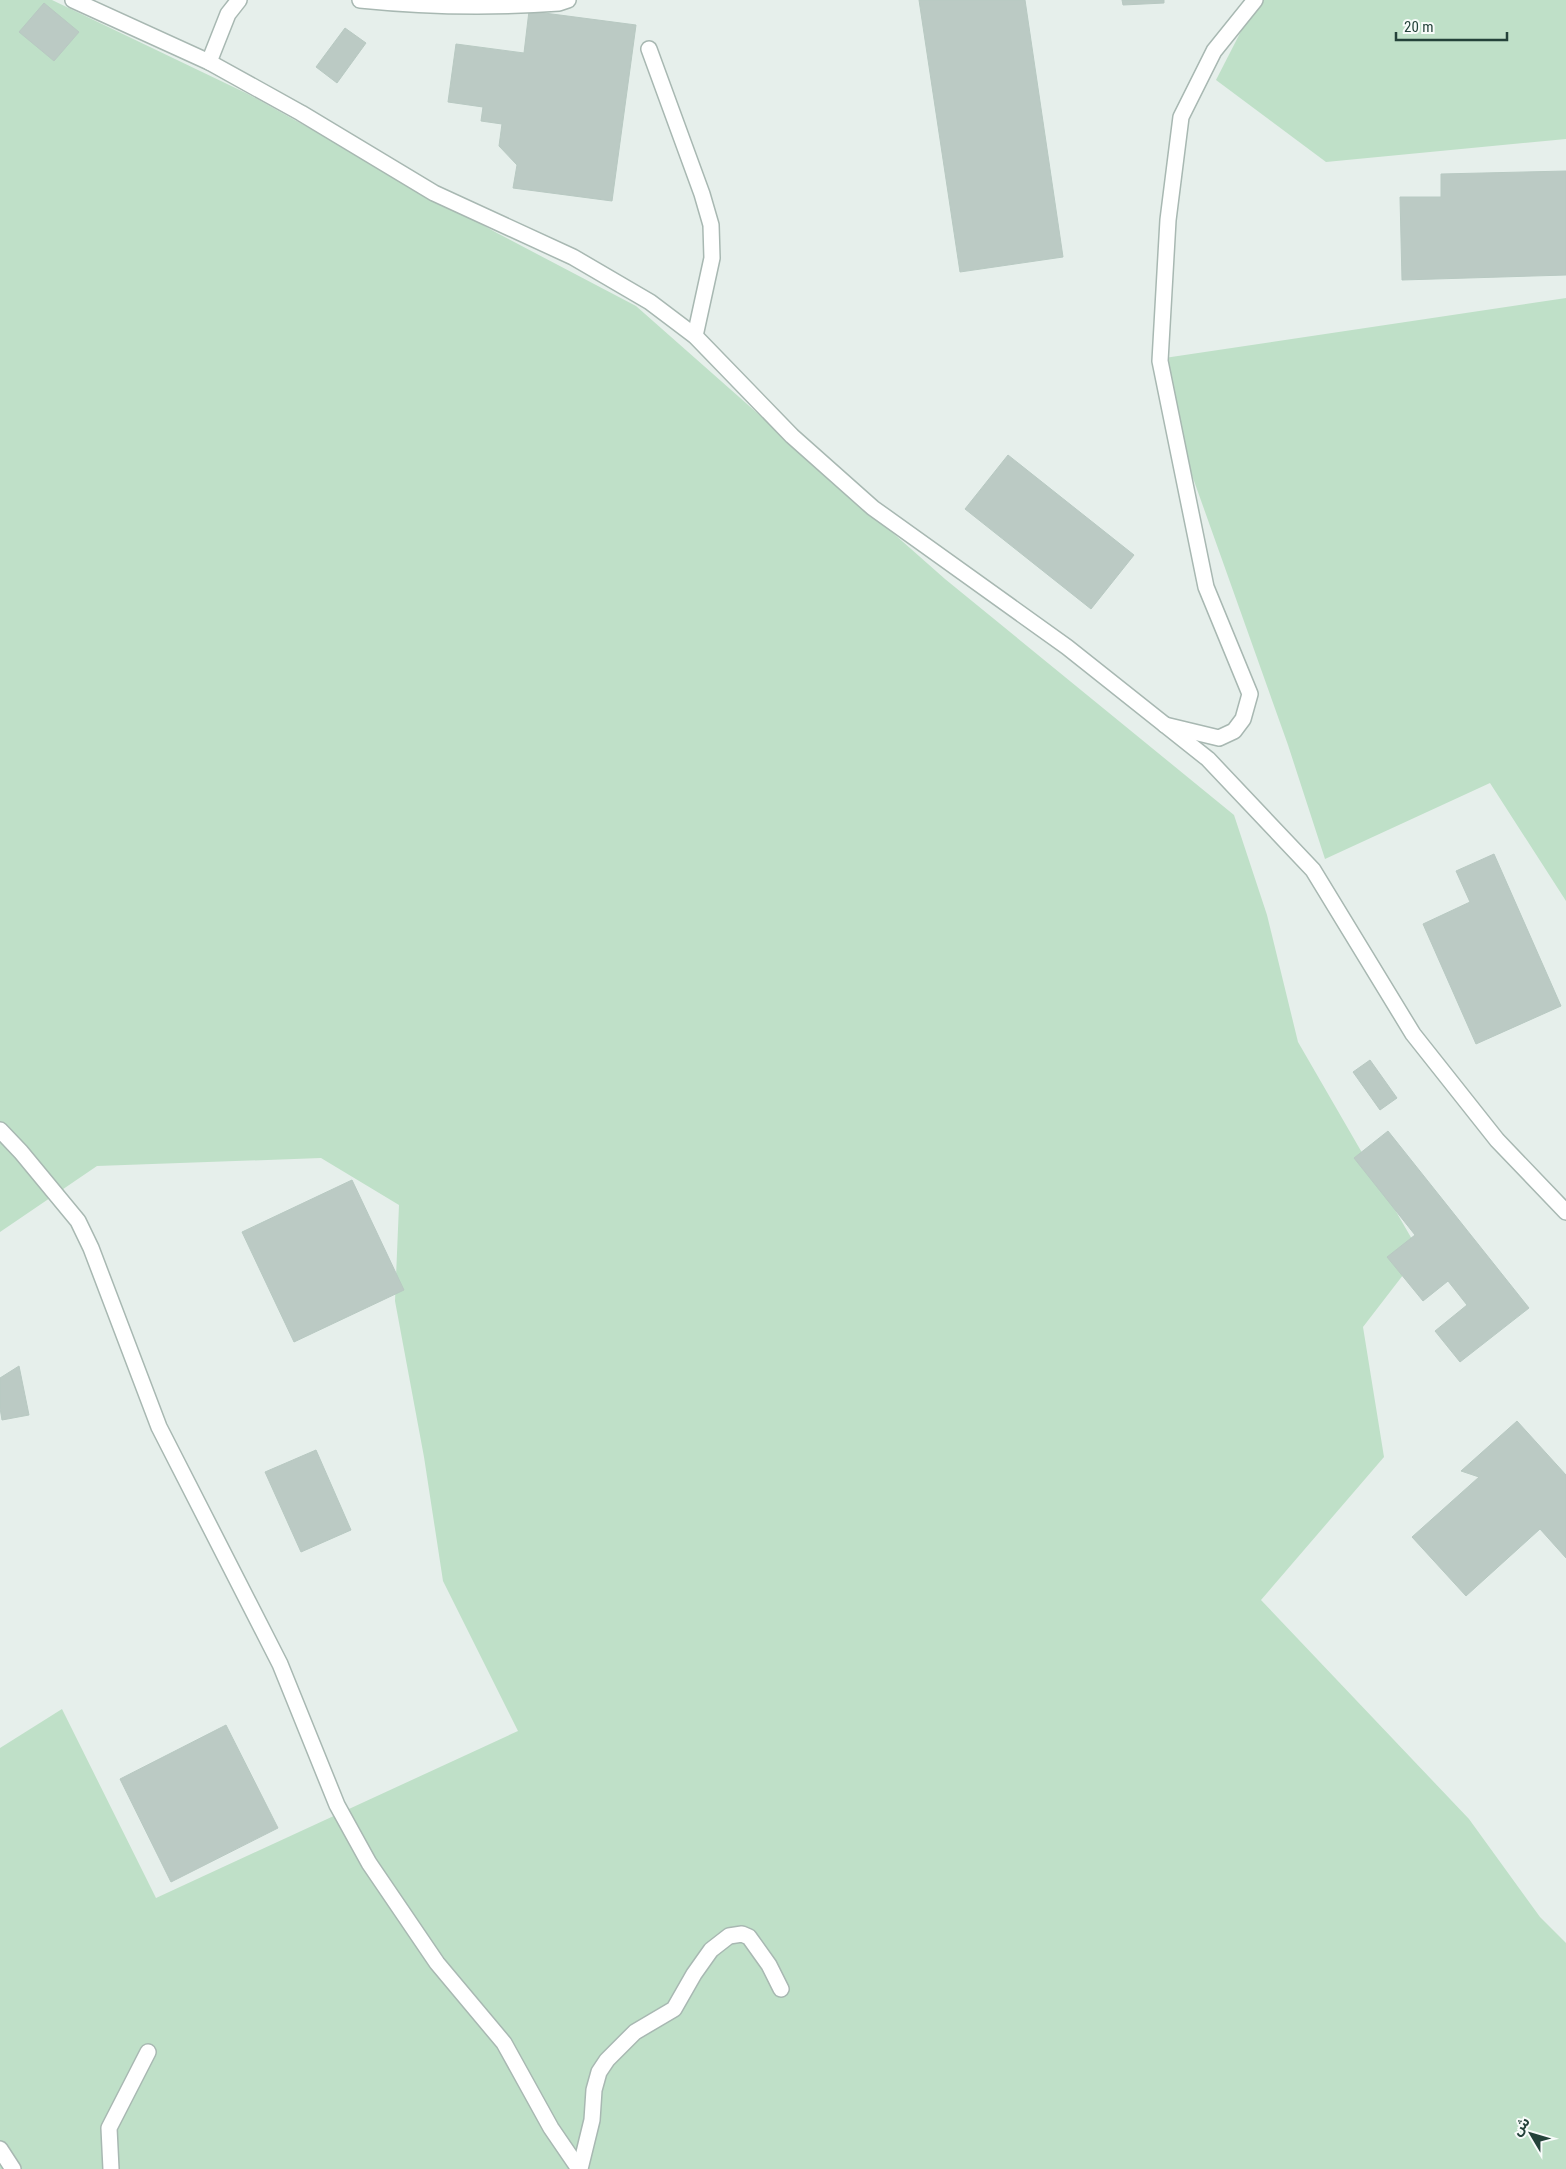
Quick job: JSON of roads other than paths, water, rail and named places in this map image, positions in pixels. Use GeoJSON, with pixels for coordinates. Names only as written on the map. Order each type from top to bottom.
{"type":"FeatureCollection","features":[{"type":"Feature","properties":{"kind":"street"},"geometry":{"type":"LineString","coordinates":[[73,0],[209,62],[301,113],[434,193],[573,257],[650,302],[695,336],[792,436],[873,508],[1068,647],[1208,759],[1313,870],[1413,1034],[1497,1140],[1566,1212]]}},
{"type":"Feature","properties":{"kind":"street"},"geometry":{"type":"LineString","coordinates":[[209,62],[228,14],[239,0]]}},
{"type":"Feature","properties":{"kind":"street"},"geometry":{"type":"LineString","coordinates":[[360,0],[418,6],[496,7],[559,3],[568,0]]}},
{"type":"Feature","properties":{"kind":"street"},"geometry":{"type":"LineString","coordinates":[[1165,725],[1218,738],[1234,731],[1243,719],[1250,694],[1206,587],[1160,361],[1168,220],[1182,117],[1214,50],[1255,0]]}},
{"type":"Feature","properties":{"kind":"street"},"geometry":{"type":"LineString","coordinates":[[649,48],[702,194],[711,225],[712,258],[695,336]]}},
{"type":"Feature","properties":{"kind":"street"},"geometry":{"type":"LineString","coordinates":[[0,1130],[21,1152],[78,1221],[91,1248],[159,1427],[280,1664],[337,1805],[360,1847],[437,1963],[504,2042],[552,2128],[579,2169]]}},
{"type":"Feature","properties":{"kind":"street"},"geometry":{"type":"LineString","coordinates":[[579,2169],[592,2120],[594,2090],[599,2072],[606,2060],[635,2032],[674,2009],[694,1974],[711,1950],[729,1936],[742,1934],[750,1937],[769,1964],[781,1989]]}},
{"type":"Feature","properties":{"kind":"street"},"geometry":{"type":"LineString","coordinates":[[111,2169],[108,2128],[148,2052]]}},
{"type":"Feature","properties":{"kind":"street"},"geometry":{"type":"LineString","coordinates":[[0,2149],[12,2169]]}}]}
